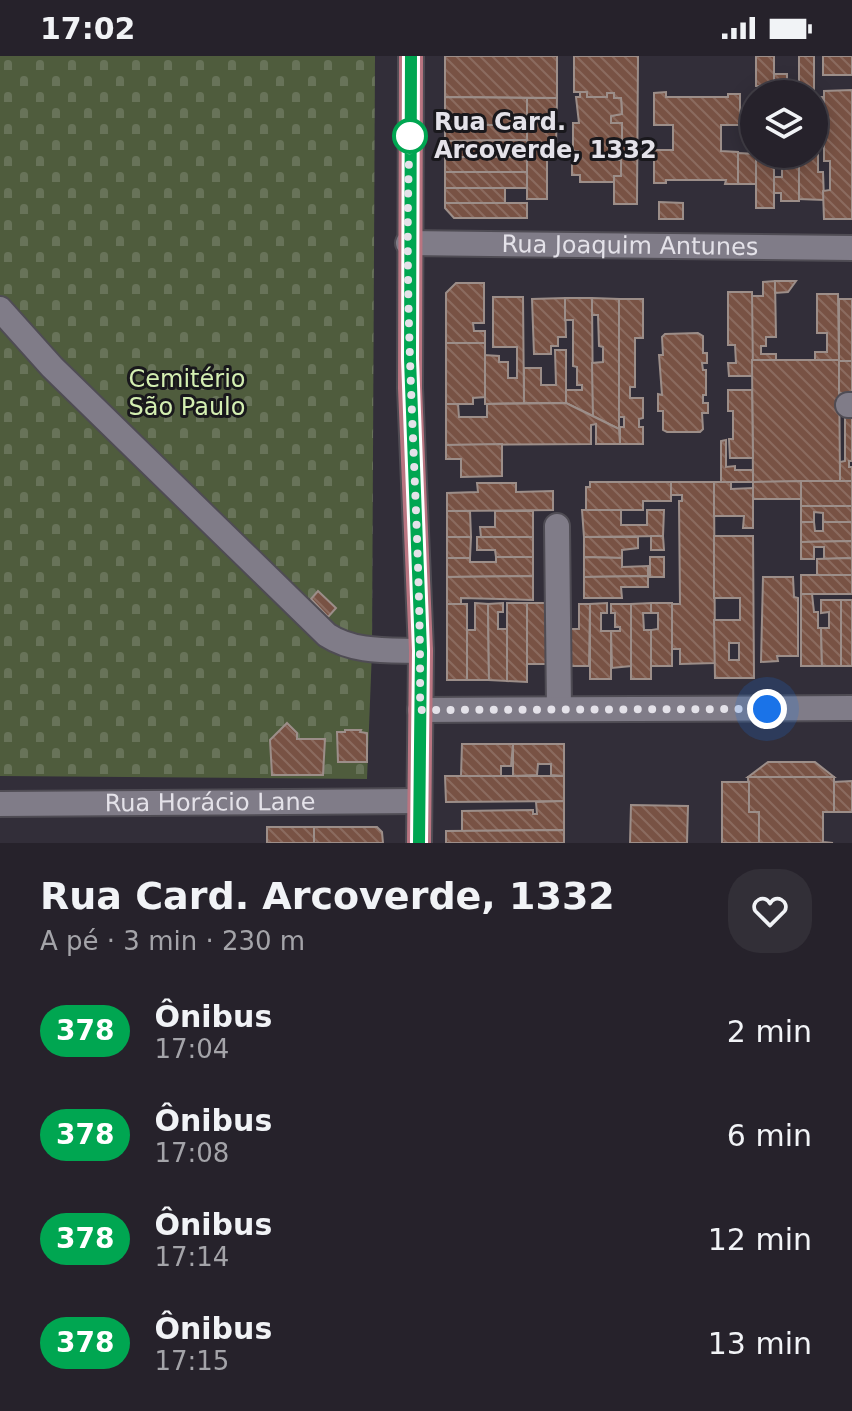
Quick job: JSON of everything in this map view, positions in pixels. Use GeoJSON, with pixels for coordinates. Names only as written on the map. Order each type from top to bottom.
{"type":"FeatureCollection","features":[{"type":"Feature","properties":{"kind":"main road"},"geometry":{"type":"LineString","coordinates":[[411,56],[408,243],[410,388],[421,651],[419,843]]}},
{"type":"Feature","properties":{"kind":"street","name":"Rua Joaquim Antunes"},"geometry":{"type":"LineString","coordinates":[[408,243],[852,248]]}},
{"type":"Feature","properties":{"kind":"street"},"geometry":{"type":"LineString","coordinates":[[0,309],[52,367],[327,635],[357,649],[421,651]]}},
{"type":"Feature","properties":{"kind":"street"},"geometry":{"type":"LineString","coordinates":[[557,526],[559,709]]}},
{"type":"Feature","properties":{"kind":"street"},"geometry":{"type":"LineString","coordinates":[[420,710],[852,708]]}},
{"type":"Feature","properties":{"kind":"street","name":"Rua Horácio Lane"},"geometry":{"type":"LineString","coordinates":[[0,804],[419,801]]}},
{"type":"Feature","properties":{"kind":"green space","name":"Cemitério São Paulo"},"geometry":{"type":"Polygon","coordinates":[[[0,56],[375,56],[372,650],[367,779],[0,776],[0,56]]]}},
{"type":"Feature","properties":{"kind":"building"},"geometry":{"type":"Polygon","coordinates":[[[445,56],[557,56],[557,98],[445,97],[445,56]]]}},
{"type":"Feature","properties":{"kind":"building"},"geometry":{"type":"Polygon","coordinates":[[[574,56],[638,56],[637,204],[614,204],[614,176],[621,176],[621,160],[616,160],[616,157],[622,152],[622,123],[611,123],[611,116],[622,114],[621,98],[614,98],[614,93],[607,93],[607,97],[587,97],[587,92],[574,92],[574,56]]]}},
{"type":"Feature","properties":{"kind":"building"},"geometry":{"type":"Polygon","coordinates":[[[756,56],[774,56],[774,80],[756,80],[756,56]]]}},
{"type":"Feature","properties":{"kind":"building"},"geometry":{"type":"Polygon","coordinates":[[[799,56],[814,56],[814,80],[799,80],[799,56]]]}},
{"type":"Feature","properties":{"kind":"building"},"geometry":{"type":"Polygon","coordinates":[[[823,56],[852,56],[852,75],[823,75],[823,56]]]}},
{"type":"Feature","properties":{"kind":"building"},"geometry":{"type":"Polygon","coordinates":[[[774,74],[787,74],[787,80],[774,80],[774,74]]]}},
{"type":"Feature","properties":{"kind":"building"},"geometry":{"type":"Polygon","coordinates":[[[852,90],[852,219],[824,219],[823,191],[830,190],[828,91],[852,90]]]}},
{"type":"Feature","properties":{"kind":"building"},"geometry":{"type":"Polygon","coordinates":[[[580,92],[587,92],[587,97],[607,97],[607,93],[614,93],[614,98],[621,98],[622,114],[611,116],[611,123],[622,123],[622,152],[616,157],[616,160],[621,160],[621,176],[614,176],[614,182],[580,182],[580,175],[572,175],[572,160],[577,160],[578,151],[573,151],[573,123],[579,123],[576,97],[580,97],[580,92]]]}},
{"type":"Feature","properties":{"kind":"building"},"geometry":{"type":"Polygon","coordinates":[[[666,92],[666,97],[728,97],[728,94],[740,94],[740,125],[721,125],[721,151],[738,152],[738,184],[725,184],[726,180],[666,180],[666,183],[654,183],[654,150],[673,150],[673,125],[654,125],[654,93],[666,92]]]}},
{"type":"Feature","properties":{"kind":"building"},"geometry":{"type":"Polygon","coordinates":[[[445,97],[527,98],[527,125],[445,125],[445,97]]]}},
{"type":"Feature","properties":{"kind":"building"},"geometry":{"type":"Polygon","coordinates":[[[527,98],[557,98],[556,147],[547,148],[547,199],[527,199],[527,98]]]}},
{"type":"Feature","properties":{"kind":"building"},"geometry":{"type":"Polygon","coordinates":[[[445,125],[527,125],[527,140],[445,141],[445,125]]]}},
{"type":"Feature","properties":{"kind":"building"},"geometry":{"type":"Polygon","coordinates":[[[527,140],[527,157],[445,157],[445,141],[527,140]]]}},
{"type":"Feature","properties":{"kind":"building"},"geometry":{"type":"Polygon","coordinates":[[[738,153],[740,168],[756,168],[756,184],[738,184],[738,153]]]}},
{"type":"Feature","properties":{"kind":"building"},"geometry":{"type":"Polygon","coordinates":[[[445,157],[527,157],[527,172],[445,172],[445,157]]]}},
{"type":"Feature","properties":{"kind":"building"},"geometry":{"type":"Polygon","coordinates":[[[756,168],[774,168],[774,208],[756,208],[756,168]]]}},
{"type":"Feature","properties":{"kind":"building"},"geometry":{"type":"Polygon","coordinates":[[[782,168],[799,168],[799,201],[781,201],[781,193],[774,193],[774,177],[782,177],[782,168]]]}},
{"type":"Feature","properties":{"kind":"building"},"geometry":{"type":"Polygon","coordinates":[[[799,168],[818,168],[818,172],[823,172],[824,200],[799,199],[799,168]]]}},
{"type":"Feature","properties":{"kind":"building"},"geometry":{"type":"Polygon","coordinates":[[[445,172],[527,172],[527,188],[445,188],[445,172]]]}},
{"type":"Feature","properties":{"kind":"building"},"geometry":{"type":"Polygon","coordinates":[[[445,188],[505,188],[505,203],[445,203],[445,188]]]}},
{"type":"Feature","properties":{"kind":"building"},"geometry":{"type":"Polygon","coordinates":[[[659,202],[683,203],[683,219],[659,219],[659,202]]]}},
{"type":"Feature","properties":{"kind":"building"},"geometry":{"type":"Polygon","coordinates":[[[445,203],[527,203],[527,218],[454,218],[445,208],[445,203]]]}},
{"type":"Feature","properties":{"kind":"building"},"geometry":{"type":"Polygon","coordinates":[[[775,281],[776,337],[766,337],[766,346],[761,346],[761,354],[776,354],[776,360],[752,360],[752,296],[763,296],[763,282],[775,281]]]}},
{"type":"Feature","properties":{"kind":"building"},"geometry":{"type":"Polygon","coordinates":[[[775,281],[796,281],[788,292],[775,293],[775,281]]]}},
{"type":"Feature","properties":{"kind":"building"},"geometry":{"type":"Polygon","coordinates":[[[456,283],[484,283],[484,323],[473,323],[474,331],[485,331],[485,343],[446,343],[446,293],[456,283]]]}},
{"type":"Feature","properties":{"kind":"building"},"geometry":{"type":"Polygon","coordinates":[[[728,292],[752,292],[753,376],[729,376],[728,363],[736,363],[735,345],[728,345],[728,292]]]}},
{"type":"Feature","properties":{"kind":"building"},"geometry":{"type":"Polygon","coordinates":[[[817,294],[838,294],[839,360],[815,360],[815,352],[827,352],[827,333],[817,333],[817,294]]]}},
{"type":"Feature","properties":{"kind":"building"},"geometry":{"type":"Polygon","coordinates":[[[493,297],[523,297],[524,403],[485,404],[485,355],[499,356],[499,362],[508,362],[508,378],[517,378],[517,347],[493,347],[493,297]]]}},
{"type":"Feature","properties":{"kind":"building"},"geometry":{"type":"Polygon","coordinates":[[[565,298],[566,337],[558,337],[558,346],[551,346],[551,354],[534,354],[532,299],[565,298]]]}},
{"type":"Feature","properties":{"kind":"building"},"geometry":{"type":"Polygon","coordinates":[[[565,298],[592,298],[593,416],[566,403],[566,390],[582,390],[582,385],[577,385],[577,367],[573,366],[573,320],[565,320],[565,298]]]}},
{"type":"Feature","properties":{"kind":"building"},"geometry":{"type":"Polygon","coordinates":[[[592,298],[619,299],[619,429],[593,416],[592,363],[603,362],[603,347],[599,346],[598,315],[592,315],[592,298]]]}},
{"type":"Feature","properties":{"kind":"building"},"geometry":{"type":"Polygon","coordinates":[[[619,299],[643,299],[643,338],[635,338],[635,387],[630,387],[630,398],[643,398],[643,418],[639,419],[639,427],[643,427],[643,444],[620,444],[620,427],[624,427],[624,417],[619,417],[619,299]]]}},
{"type":"Feature","properties":{"kind":"building"},"geometry":{"type":"Polygon","coordinates":[[[839,299],[852,299],[852,361],[839,361],[839,299]]]}},
{"type":"Feature","properties":{"kind":"building"},"geometry":{"type":"Polygon","coordinates":[[[698,333],[703,336],[703,353],[707,353],[707,363],[702,363],[703,370],[706,370],[703,403],[708,403],[708,413],[702,413],[703,429],[700,432],[667,432],[663,430],[663,411],[658,411],[658,394],[662,395],[659,355],[663,355],[662,337],[665,334],[698,333]]]}},
{"type":"Feature","properties":{"kind":"building"},"geometry":{"type":"Polygon","coordinates":[[[446,343],[485,343],[485,397],[473,398],[473,404],[446,404],[446,343]]]}},
{"type":"Feature","properties":{"kind":"building"},"geometry":{"type":"Polygon","coordinates":[[[555,350],[566,350],[566,403],[524,403],[524,368],[541,368],[541,385],[556,385],[555,350]]]}},
{"type":"Feature","properties":{"kind":"building"},"geometry":{"type":"Polygon","coordinates":[[[752,360],[839,360],[840,481],[753,482],[752,360]]]}},
{"type":"Feature","properties":{"kind":"building"},"geometry":{"type":"Polygon","coordinates":[[[839,361],[852,361],[852,394],[839,393],[839,361]]]}},
{"type":"Feature","properties":{"kind":"building"},"geometry":{"type":"Polygon","coordinates":[[[728,390],[752,390],[753,458],[730,458],[733,411],[728,411],[728,390]]]}},
{"type":"Feature","properties":{"kind":"building"},"geometry":{"type":"Polygon","coordinates":[[[566,403],[619,429],[620,444],[596,444],[596,424],[591,425],[591,444],[446,445],[446,404],[458,404],[459,417],[487,417],[487,404],[566,403]]]}},
{"type":"Feature","properties":{"kind":"building"},"geometry":{"type":"Polygon","coordinates":[[[845,417],[852,418],[852,461],[849,461],[849,467],[852,467],[852,481],[840,481],[840,462],[845,461],[845,417]]]}},
{"type":"Feature","properties":{"kind":"building"},"geometry":{"type":"Polygon","coordinates":[[[726,440],[726,467],[753,470],[753,482],[721,482],[721,441],[726,440]]]}},
{"type":"Feature","properties":{"kind":"building"},"geometry":{"type":"Polygon","coordinates":[[[502,444],[502,476],[461,477],[461,459],[446,459],[446,445],[502,444]]]}},
{"type":"Feature","properties":{"kind":"building"},"geometry":{"type":"Polygon","coordinates":[[[801,481],[801,499],[753,499],[753,482],[801,481]]]}},
{"type":"Feature","properties":{"kind":"building"},"geometry":{"type":"Polygon","coordinates":[[[801,481],[852,481],[852,506],[801,506],[801,481]]]}},
{"type":"Feature","properties":{"kind":"building"},"geometry":{"type":"Polygon","coordinates":[[[590,482],[671,482],[671,501],[643,501],[643,510],[586,510],[586,487],[590,487],[590,482]]]}},
{"type":"Feature","properties":{"kind":"building"},"geometry":{"type":"Polygon","coordinates":[[[671,482],[714,482],[715,663],[680,664],[680,649],[672,649],[672,604],[680,604],[679,501],[682,501],[682,495],[671,495],[671,482]]]}},
{"type":"Feature","properties":{"kind":"building"},"geometry":{"type":"Polygon","coordinates":[[[714,482],[731,482],[731,489],[753,488],[753,528],[743,528],[744,516],[714,516],[714,482]]]}},
{"type":"Feature","properties":{"kind":"building"},"geometry":{"type":"Polygon","coordinates":[[[477,483],[516,483],[516,492],[553,491],[553,510],[447,511],[447,493],[478,492],[477,483]]]}},
{"type":"Feature","properties":{"kind":"building"},"geometry":{"type":"Polygon","coordinates":[[[801,506],[852,506],[852,522],[823,522],[823,513],[814,512],[814,522],[801,522],[801,506]]]}},
{"type":"Feature","properties":{"kind":"building"},"geometry":{"type":"Polygon","coordinates":[[[582,510],[621,510],[621,525],[647,525],[647,510],[664,510],[663,536],[584,537],[582,510]]]}},
{"type":"Feature","properties":{"kind":"building"},"geometry":{"type":"Polygon","coordinates":[[[447,511],[470,511],[471,537],[447,537],[447,511]]]}},
{"type":"Feature","properties":{"kind":"building"},"geometry":{"type":"Polygon","coordinates":[[[495,511],[533,511],[533,537],[481,537],[480,527],[495,527],[495,511]]]}},
{"type":"Feature","properties":{"kind":"building"},"geometry":{"type":"Polygon","coordinates":[[[801,522],[814,522],[815,531],[823,531],[823,522],[852,522],[852,541],[801,542],[801,522]]]}},
{"type":"Feature","properties":{"kind":"building"},"geometry":{"type":"Polygon","coordinates":[[[651,536],[663,536],[664,550],[651,550],[651,536]]]}},
{"type":"Feature","properties":{"kind":"building"},"geometry":{"type":"Polygon","coordinates":[[[714,536],[753,536],[754,678],[715,678],[714,620],[740,620],[740,598],[714,598],[714,536]],[[729,643],[729,660],[739,660],[739,643],[729,643]]]}},
{"type":"Feature","properties":{"kind":"building"},"geometry":{"type":"Polygon","coordinates":[[[447,537],[471,537],[470,558],[447,558],[447,537]]]}},
{"type":"Feature","properties":{"kind":"building"},"geometry":{"type":"Polygon","coordinates":[[[477,537],[533,537],[533,557],[496,557],[495,550],[477,550],[477,537]]]}},
{"type":"Feature","properties":{"kind":"building"},"geometry":{"type":"Polygon","coordinates":[[[584,537],[638,537],[638,548],[622,550],[622,558],[584,557],[584,537]]]}},
{"type":"Feature","properties":{"kind":"building"},"geometry":{"type":"Polygon","coordinates":[[[852,541],[852,558],[824,559],[824,547],[814,547],[814,559],[801,559],[801,542],[852,541]]]}},
{"type":"Feature","properties":{"kind":"building"},"geometry":{"type":"Polygon","coordinates":[[[496,557],[533,557],[533,576],[447,577],[447,558],[496,562],[496,557]]]}},
{"type":"Feature","properties":{"kind":"building"},"geometry":{"type":"Polygon","coordinates":[[[584,557],[622,558],[622,567],[648,566],[648,576],[584,577],[584,557]]]}},
{"type":"Feature","properties":{"kind":"building"},"geometry":{"type":"Polygon","coordinates":[[[650,557],[664,557],[664,577],[650,577],[650,557]]]}},
{"type":"Feature","properties":{"kind":"building"},"geometry":{"type":"Polygon","coordinates":[[[852,558],[852,575],[817,575],[817,559],[852,558]]]}},
{"type":"Feature","properties":{"kind":"building"},"geometry":{"type":"Polygon","coordinates":[[[801,575],[852,575],[852,594],[801,594],[801,575]]]}},
{"type":"Feature","properties":{"kind":"building"},"geometry":{"type":"Polygon","coordinates":[[[533,576],[533,600],[461,598],[461,604],[447,604],[447,577],[533,576]]]}},
{"type":"Feature","properties":{"kind":"building"},"geometry":{"type":"Polygon","coordinates":[[[648,576],[648,587],[621,587],[622,598],[584,598],[584,577],[648,576]]]}},
{"type":"Feature","properties":{"kind":"building"},"geometry":{"type":"Polygon","coordinates":[[[763,577],[793,577],[794,597],[798,598],[798,656],[777,656],[778,661],[761,662],[763,577]]]}},
{"type":"Feature","properties":{"kind":"building"},"geometry":{"type":"Polygon","coordinates":[[[318,591],[336,608],[328,617],[311,599],[318,591]]]}},
{"type":"Feature","properties":{"kind":"building"},"geometry":{"type":"Polygon","coordinates":[[[801,594],[812,594],[814,612],[818,612],[822,666],[801,666],[801,594]]]}},
{"type":"Feature","properties":{"kind":"building"},"geometry":{"type":"Polygon","coordinates":[[[821,600],[841,600],[841,666],[822,666],[821,628],[829,628],[829,612],[821,613],[821,600]]]}},
{"type":"Feature","properties":{"kind":"building"},"geometry":{"type":"Polygon","coordinates":[[[841,600],[852,600],[852,666],[841,666],[841,600]]]}},
{"type":"Feature","properties":{"kind":"building"},"geometry":{"type":"Polygon","coordinates":[[[475,603],[488,604],[489,680],[467,680],[467,630],[475,630],[475,603]]]}},
{"type":"Feature","properties":{"kind":"building"},"geometry":{"type":"Polygon","coordinates":[[[503,603],[503,612],[498,612],[498,629],[507,629],[507,681],[489,680],[488,604],[503,603]]]}},
{"type":"Feature","properties":{"kind":"building"},"geometry":{"type":"Polygon","coordinates":[[[507,603],[527,603],[527,682],[507,681],[507,603]]]}},
{"type":"Feature","properties":{"kind":"building"},"geometry":{"type":"Polygon","coordinates":[[[527,603],[548,603],[548,664],[527,664],[527,603]]]}},
{"type":"Feature","properties":{"kind":"building"},"geometry":{"type":"Polygon","coordinates":[[[607,603],[607,613],[601,613],[601,631],[611,631],[611,679],[590,679],[590,604],[607,603]]]}},
{"type":"Feature","properties":{"kind":"building"},"geometry":{"type":"Polygon","coordinates":[[[651,603],[672,603],[672,666],[651,666],[651,630],[658,629],[658,613],[651,613],[651,603]]]}},
{"type":"Feature","properties":{"kind":"building"},"geometry":{"type":"Polygon","coordinates":[[[651,603],[651,613],[643,613],[644,630],[651,630],[651,679],[631,679],[631,604],[651,603]]]}},
{"type":"Feature","properties":{"kind":"building"},"geometry":{"type":"Polygon","coordinates":[[[447,604],[467,604],[467,680],[447,680],[447,604]]]}},
{"type":"Feature","properties":{"kind":"building"},"geometry":{"type":"Polygon","coordinates":[[[579,604],[590,604],[589,666],[571,666],[570,629],[579,629],[579,604]]]}},
{"type":"Feature","properties":{"kind":"building"},"geometry":{"type":"Polygon","coordinates":[[[611,604],[631,604],[631,666],[612,668],[611,631],[620,631],[620,627],[615,627],[611,604]]]}},
{"type":"Feature","properties":{"kind":"building"},"geometry":{"type":"Polygon","coordinates":[[[287,723],[297,733],[297,739],[325,739],[323,775],[272,775],[270,740],[287,723]]]}},
{"type":"Feature","properties":{"kind":"building"},"geometry":{"type":"Polygon","coordinates":[[[337,732],[367,733],[367,762],[338,762],[337,732]]]}},
{"type":"Feature","properties":{"kind":"building"},"geometry":{"type":"Polygon","coordinates":[[[462,744],[513,744],[511,766],[501,766],[501,776],[461,776],[462,744]]]}},
{"type":"Feature","properties":{"kind":"building"},"geometry":{"type":"Polygon","coordinates":[[[513,744],[564,744],[564,776],[551,775],[551,764],[538,764],[537,775],[513,776],[513,744]]]}},
{"type":"Feature","properties":{"kind":"building"},"geometry":{"type":"Polygon","coordinates":[[[768,762],[815,762],[834,777],[748,777],[768,762]]]}},
{"type":"Feature","properties":{"kind":"building"},"geometry":{"type":"Polygon","coordinates":[[[445,776],[564,776],[564,801],[446,802],[445,776]]]}},
{"type":"Feature","properties":{"kind":"building"},"geometry":{"type":"Polygon","coordinates":[[[748,777],[834,777],[834,812],[823,812],[823,842],[833,843],[759,843],[759,812],[749,812],[748,777]]]}},
{"type":"Feature","properties":{"kind":"building"},"geometry":{"type":"Polygon","coordinates":[[[852,781],[852,812],[834,812],[834,782],[852,781]]]}},
{"type":"Feature","properties":{"kind":"building"},"geometry":{"type":"Polygon","coordinates":[[[722,782],[749,782],[749,812],[759,812],[759,843],[722,843],[722,782]]]}},
{"type":"Feature","properties":{"kind":"building"},"geometry":{"type":"Polygon","coordinates":[[[564,801],[564,830],[462,831],[462,811],[533,810],[533,814],[537,814],[536,802],[564,801]]]}},
{"type":"Feature","properties":{"kind":"building"},"geometry":{"type":"Polygon","coordinates":[[[631,805],[688,806],[687,843],[630,843],[631,805]]]}},
{"type":"Feature","properties":{"kind":"building"},"geometry":{"type":"Polygon","coordinates":[[[267,827],[314,827],[314,843],[267,843],[267,827]]]}},
{"type":"Feature","properties":{"kind":"building"},"geometry":{"type":"Polygon","coordinates":[[[314,827],[377,827],[382,832],[383,843],[314,843],[314,827]]]}},
{"type":"Feature","properties":{"kind":"building"},"geometry":{"type":"Polygon","coordinates":[[[564,830],[564,843],[446,843],[446,831],[564,830]]]}},
{"type":"Feature","properties":{"kind":"bus line","name":"378"},"geometry":{"type":"LineString","coordinates":[[411,56],[408,243],[410,388],[421,651],[419,843]]}},
{"type":"Feature","properties":{"kind":"place","name":"Rua Card. Arcoverde, 1332"},"geometry":{"type":"Point","coordinates":[410,136]}},
{"type":"Feature","properties":{"kind":"route"},"geometry":{"type":"LineString","coordinates":[[410,136],[410,388],[421,651],[420,710],[767,709]]}}]}
